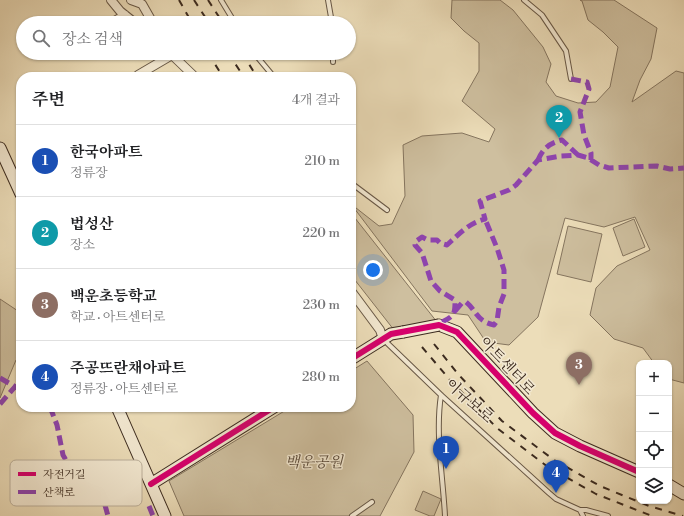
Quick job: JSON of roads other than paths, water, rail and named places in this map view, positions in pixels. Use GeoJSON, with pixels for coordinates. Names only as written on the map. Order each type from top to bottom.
{"type":"FeatureCollection","features":[{"type":"Feature","properties":{"kind":"street"},"geometry":{"type":"LineString","coordinates":[[111,0],[125,15]]}},
{"type":"Feature","properties":{"kind":"street"},"geometry":{"type":"LineString","coordinates":[[131,0],[142,4],[149,16]]}},
{"type":"Feature","properties":{"kind":"street"},"geometry":{"type":"LineString","coordinates":[[143,72],[162,60]]}},
{"type":"Feature","properties":{"kind":"street"},"geometry":{"type":"LineString","coordinates":[[177,60],[190,72]]}},
{"type":"Feature","properties":{"kind":"street"},"geometry":{"type":"LineString","coordinates":[[0,148],[16,183]]}},
{"type":"Feature","properties":{"kind":"street","name":"이규보로"},"geometry":{"type":"LineString","coordinates":[[356,298],[380,330],[383,339]]}},
{"type":"Feature","properties":{"kind":"street","name":"아트센터로"},"geometry":{"type":"LineString","coordinates":[[356,356],[391,334],[439,325],[457,332],[533,413],[555,432],[580,446],[636,471]]}},
{"type":"Feature","properties":{"kind":"street"},"geometry":{"type":"LineString","coordinates":[[119,412],[140,460]]}},
{"type":"Feature","properties":{"kind":"street"},"geometry":{"type":"LineString","coordinates":[[151,484],[266,412]]}},
{"type":"Feature","properties":{"kind":"street"},"geometry":{"type":"LineString","coordinates":[[142,464],[165,516]]}},
{"type":"Feature","properties":{"kind":"street"},"geometry":{"type":"LineString","coordinates":[[672,487],[684,494]]}},
{"type":"Feature","properties":{"kind":"lane"},"geometry":{"type":"LineString","coordinates":[[221,0],[231,16]]}},
{"type":"Feature","properties":{"kind":"lane"},"geometry":{"type":"LineString","coordinates":[[328,0],[331,16]]}},
{"type":"Feature","properties":{"kind":"lane"},"geometry":{"type":"LineString","coordinates":[[524,0],[542,15],[566,51],[571,79]]}},
{"type":"Feature","properties":{"kind":"lane"},"geometry":{"type":"LineString","coordinates":[[260,60],[270,72]]}},
{"type":"Feature","properties":{"kind":"lane"},"geometry":{"type":"LineString","coordinates":[[356,187],[387,210]]}},
{"type":"Feature","properties":{"kind":"lane","name":"이규보로"},"geometry":{"type":"LineString","coordinates":[[383,339],[441,395],[556,499],[580,510],[586,510],[608,516]]}},
{"type":"Feature","properties":{"kind":"lane"},"geometry":{"type":"LineString","coordinates":[[441,395],[439,430],[445,516]]}},
{"type":"Feature","properties":{"kind":"lane"},"geometry":{"type":"LineString","coordinates":[[352,516],[372,502]]}},
{"type":"Feature","properties":{"kind":"lane"},"geometry":{"type":"LineString","coordinates":[[580,510],[581,514],[584,516]]}},
{"type":"Feature","properties":{"kind":"railway"},"geometry":{"type":"LineString","coordinates":[[179,0],[188,16]]}},
{"type":"Feature","properties":{"kind":"railway"},"geometry":{"type":"LineString","coordinates":[[194,0],[204,16]]}},
{"type":"Feature","properties":{"kind":"railway"},"geometry":{"type":"LineString","coordinates":[[208,0],[218,16]]}},
{"type":"Feature","properties":{"kind":"railway"},"geometry":{"type":"LineString","coordinates":[[212,60],[220,72]]}},
{"type":"Feature","properties":{"kind":"railway"},"geometry":{"type":"LineString","coordinates":[[233,60],[241,72]]}},
{"type":"Feature","properties":{"kind":"railway"},"geometry":{"type":"LineString","coordinates":[[246,60],[254,72]]}},
{"type":"Feature","properties":{"kind":"railway"},"geometry":{"type":"LineString","coordinates":[[434,344],[458,374],[502,421],[554,460],[600,486],[649,506],[683,516]]}},
{"type":"Feature","properties":{"kind":"railway"},"geometry":{"type":"LineString","coordinates":[[422,347],[450,380],[497,428],[548,467],[596,494],[652,516]]}},
{"type":"Feature","properties":{"kind":"place","name":"법성산"},"geometry":{"type":"Point","coordinates":[559,138]}},
{"type":"Feature","properties":{"kind":"place","name":"백운초등학교"},"geometry":{"type":"Point","coordinates":[579,385]}},
{"type":"Feature","properties":{"kind":"place","name":"한국아파트"},"geometry":{"type":"Point","coordinates":[446,469]}},
{"type":"Feature","properties":{"kind":"place","name":"주공뜨란채아파트"},"geometry":{"type":"Point","coordinates":[556,493]}},
{"type":"Feature","properties":{"kind":"park label","name":"백운공원"},"geometry":{"type":"Point","coordinates":[314,462]}}]}
